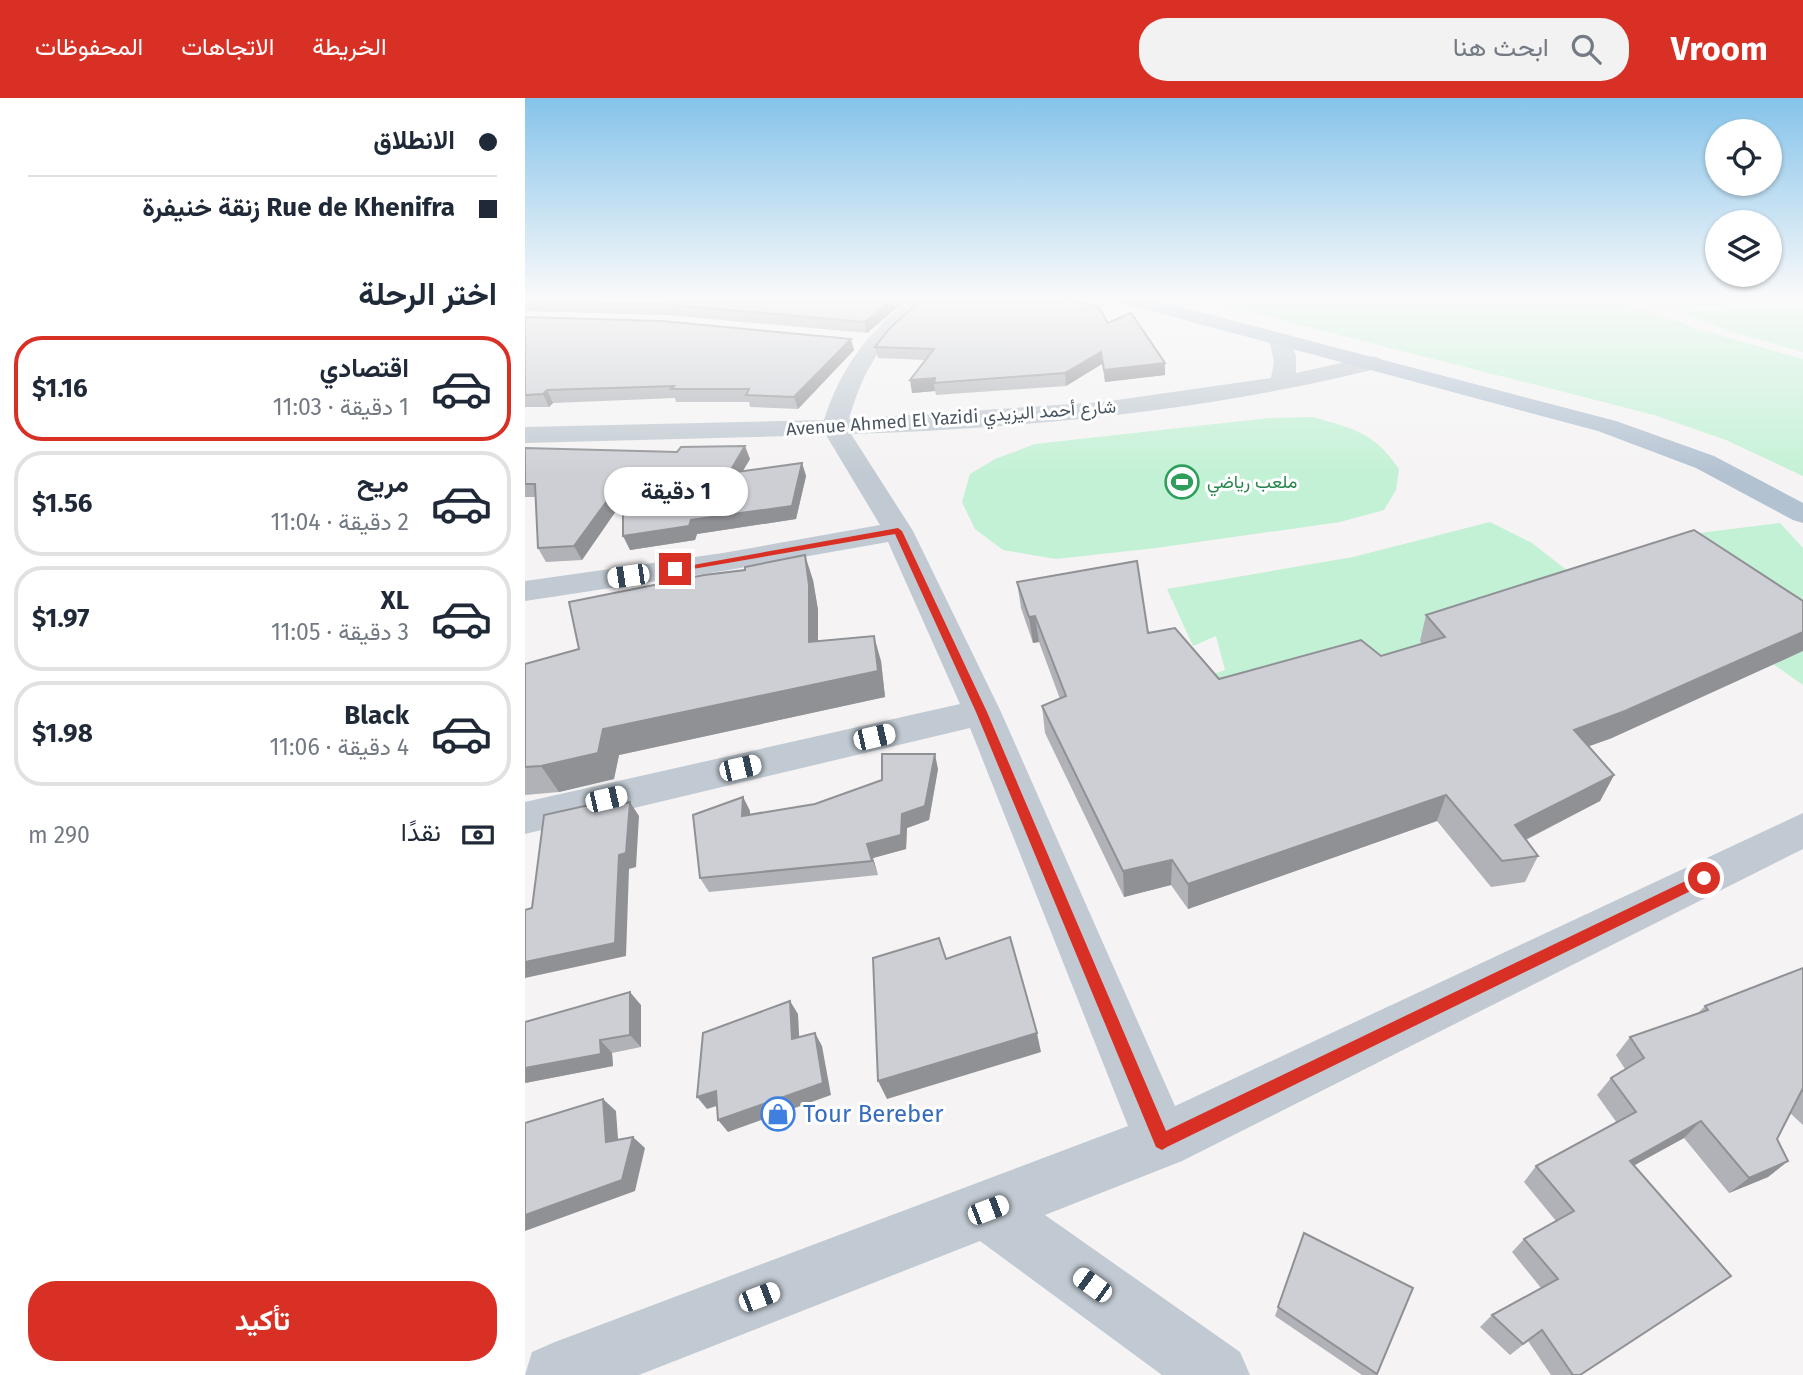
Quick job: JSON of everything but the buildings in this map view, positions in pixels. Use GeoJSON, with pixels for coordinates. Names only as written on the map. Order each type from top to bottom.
{"type":"FeatureCollection","features":[{"type":"Feature","properties":{"kind":"main road"},"geometry":{"type":"LineString","coordinates":[[1344,356],[1640,436],[1737,477],[1803,514]]}},
{"type":"Feature","properties":{"kind":"main road"},"geometry":{"type":"LineString","coordinates":[[1379,356],[1650,427],[1721,453],[1803,494]]}},
{"type":"Feature","properties":{"kind":"street"},"geometry":{"type":"LineString","coordinates":[[865,356],[849,383],[834,428],[898,531],[982,712],[1162,1141]]}},
{"type":"Feature","properties":{"kind":"street"},"geometry":{"type":"LineString","coordinates":[[1279,384],[1284,376],[1285,356]]}},
{"type":"Feature","properties":{"kind":"street","name":"Avenue Ahmed El Yazidi شارع أحمد اليزيدي"},"geometry":{"type":"LineString","coordinates":[[525,435],[834,428],[1046,414],[1185,399],[1279,384],[1372,363]]}},
{"type":"Feature","properties":{"kind":"street"},"geometry":{"type":"LineString","coordinates":[[525,591],[723,562],[898,531]]}},
{"type":"Feature","properties":{"kind":"street"},"geometry":{"type":"LineString","coordinates":[[525,818],[982,712]]}},
{"type":"Feature","properties":{"kind":"street"},"geometry":{"type":"LineString","coordinates":[[555,1375],[1162,1141],[1803,830]]}},
{"type":"Feature","properties":{"kind":"street"},"geometry":{"type":"LineString","coordinates":[[988,1210],[1217,1375]]}},
{"type":"Feature","properties":{"kind":"green space"},"geometry":{"type":"Polygon","coordinates":[[[1421,356],[1791,356],[1803,359],[1803,476],[1726,440],[1654,415],[1421,356]]]}},
{"type":"Feature","properties":{"kind":"green space","name":"ملعب رياضي"},"geometry":{"type":"Polygon","coordinates":[[[1313,417],[1372,439],[1390,457],[1399,469],[1396,490],[1384,510],[1340,522],[1056,559],[1003,550],[975,529],[962,502],[970,474],[995,459],[1035,444],[1269,418],[1313,417]]]}},
{"type":"Feature","properties":{"kind":"green space"},"geometry":{"type":"Polygon","coordinates":[[[1490,522],[1532,543],[1587,586],[1420,641],[1437,663],[1217,706],[1196,680],[1225,670],[1216,636],[1193,646],[1167,589],[1353,557],[1490,522]]]}},
{"type":"Feature","properties":{"kind":"green space"},"geometry":{"type":"Polygon","coordinates":[[[1780,523],[1803,548],[1803,637],[1663,550],[1667,537],[1780,523]]]}},
{"type":"Feature","properties":{"kind":"green space"},"geometry":{"type":"Polygon","coordinates":[[[1803,651],[1803,685],[1773,664],[1803,651]]]}},
{"type":"Feature","properties":{"kind":"place","name":"ملعب رياضي"},"geometry":{"type":"Point","coordinates":[1182,482]}},
{"type":"Feature","properties":{"kind":"place","name":"Tour Bereber"},"geometry":{"type":"Point","coordinates":[778,1114]}},
{"type":"Feature","properties":{"kind":"route"},"geometry":{"type":"LineString","coordinates":[[675,569],[898,531],[982,712],[1162,1141],[1704,878]]}}]}
